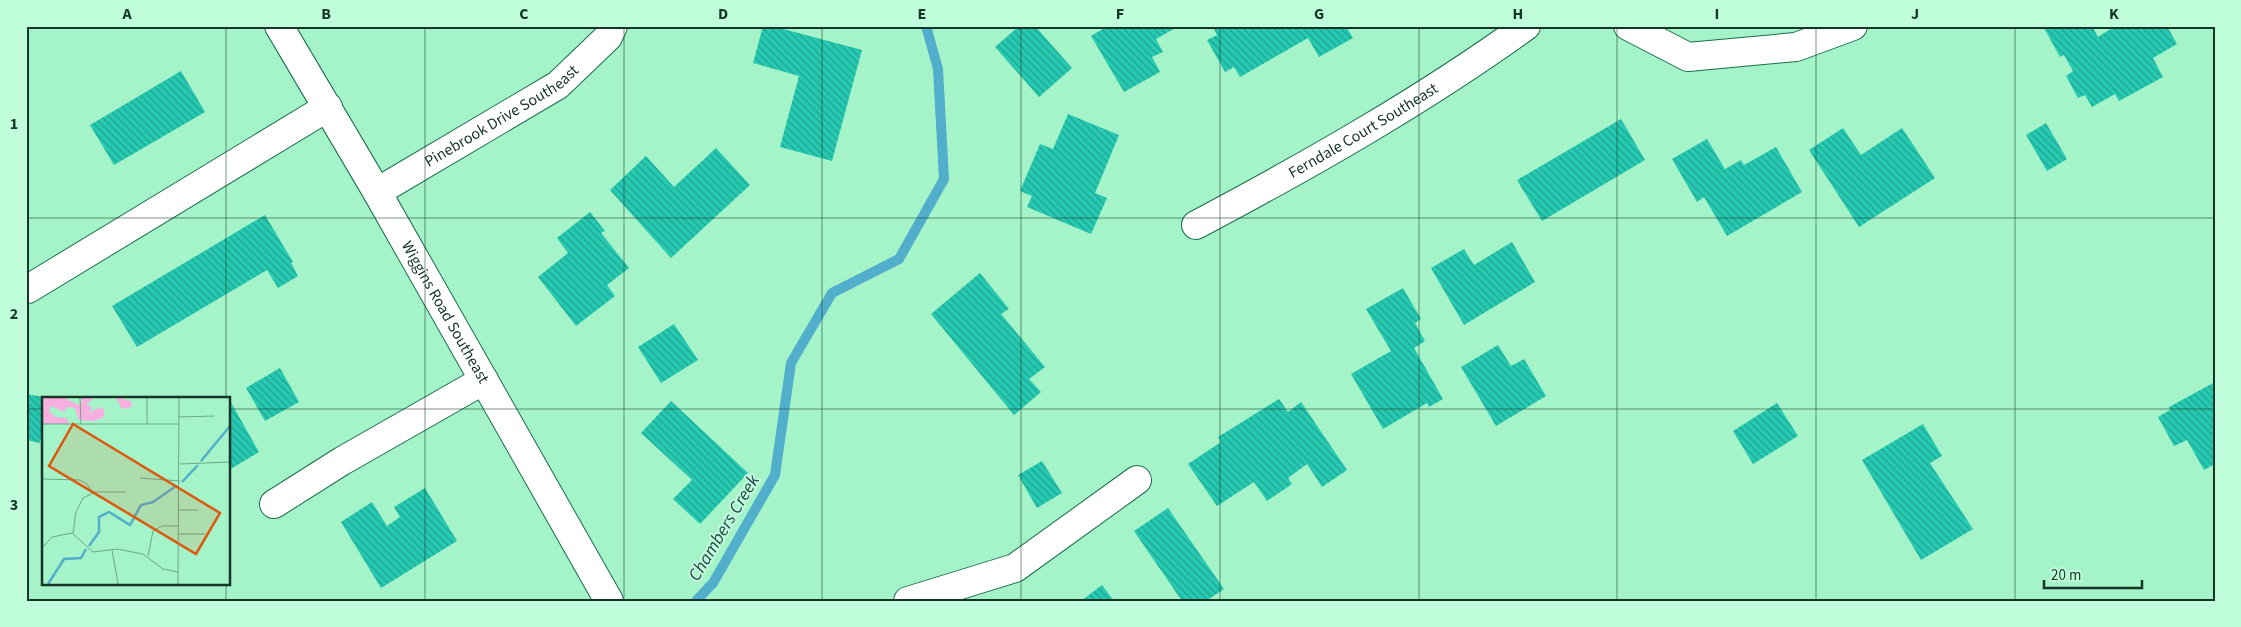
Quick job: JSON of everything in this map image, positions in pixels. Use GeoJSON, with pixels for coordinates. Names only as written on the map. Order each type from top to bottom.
{"type":"FeatureCollection","features":[{"type":"Feature","properties":{"kind":"street","name":"Wiggins Road Southeast"},"geometry":{"type":"LineString","coordinates":[[279,26],[377,192],[609,601]]}},
{"type":"Feature","properties":{"kind":"street","name":"Pinebrook Drive Southeast"},"geometry":{"type":"LineString","coordinates":[[377,192],[558,85],[608,37],[613,26]]}},
{"type":"Feature","properties":{"kind":"street","name":"Ferndale Court Southeast"},"geometry":{"type":"LineString","coordinates":[[1196,225],[1257,192],[1455,76],[1526,26]]}},
{"type":"Feature","properties":{"kind":"street"},"geometry":{"type":"LineString","coordinates":[[1628,26],[1688,57],[1796,48],[1853,26]]}},
{"type":"Feature","properties":{"kind":"street"},"geometry":{"type":"LineString","coordinates":[[28,288],[328,107]]}},
{"type":"Feature","properties":{"kind":"street"},"geometry":{"type":"LineString","coordinates":[[274,504],[342,461],[484,380]]}},
{"type":"Feature","properties":{"kind":"street"},"geometry":{"type":"LineString","coordinates":[[908,601],[1015,568],[1137,480]]}},
{"type":"Feature","properties":{"kind":"building"},"geometry":{"type":"Polygon","coordinates":[[[763,26],[772,26],[862,50],[832,161],[780,147],[799,76],[753,63],[763,26]]]}},
{"type":"Feature","properties":{"kind":"building"},"geometry":{"type":"Polygon","coordinates":[[[1019,26],[1035,26],[1072,68],[1039,97],[995,47],[1019,26]]]}},
{"type":"Feature","properties":{"kind":"building"},"geometry":{"type":"Polygon","coordinates":[[[1108,26],[1179,26],[1156,39],[1163,52],[1152,57],[1160,72],[1124,92],[1091,36],[1108,26]]]}},
{"type":"Feature","properties":{"kind":"building"},"geometry":{"type":"Polygon","coordinates":[[[1218,26],[1346,26],[1353,38],[1319,57],[1308,38],[1240,77],[1234,67],[1225,72],[1207,40],[1217,35],[1214,29],[1218,26]]]}},
{"type":"Feature","properties":{"kind":"building"},"geometry":{"type":"Polygon","coordinates":[[[2043,26],[2092,26],[2098,37],[2112,28],[2110,26],[2167,26],[2177,44],[2153,58],[2163,77],[2119,101],[2115,94],[2092,107],[2085,95],[2078,98],[2066,76],[2073,71],[2064,55],[2060,57],[2043,26]]]}},
{"type":"Feature","properties":{"kind":"building"},"geometry":{"type":"Polygon","coordinates":[[[181,71],[205,112],[114,165],[90,125],[181,71]]]}},
{"type":"Feature","properties":{"kind":"building"},"geometry":{"type":"Polygon","coordinates":[[[1068,114],[1119,135],[1095,193],[1107,198],[1091,234],[1027,207],[1032,196],[1020,191],[1040,144],[1053,149],[1068,114]]]}},
{"type":"Feature","properties":{"kind":"building"},"geometry":{"type":"Polygon","coordinates":[[[1621,119],[1645,160],[1542,221],[1517,180],[1621,119]]]}},
{"type":"Feature","properties":{"kind":"building"},"geometry":{"type":"Polygon","coordinates":[[[2046,123],[2067,159],[2047,171],[2026,135],[2046,123]]]}},
{"type":"Feature","properties":{"kind":"building"},"geometry":{"type":"Polygon","coordinates":[[[1843,128],[1861,155],[1902,128],[1935,178],[1859,227],[1809,150],[1843,128]]]}},
{"type":"Feature","properties":{"kind":"building"},"geometry":{"type":"Polygon","coordinates":[[[1707,139],[1725,169],[1741,160],[1744,165],[1776,147],[1802,192],[1727,236],[1704,197],[1697,202],[1672,159],[1707,139]]]}},
{"type":"Feature","properties":{"kind":"building"},"geometry":{"type":"Polygon","coordinates":[[[716,148],[750,185],[671,258],[610,190],[646,156],[674,187],[716,148]]]}},
{"type":"Feature","properties":{"kind":"building"},"geometry":{"type":"Polygon","coordinates":[[[590,212],[605,231],[601,233],[629,268],[607,285],[615,296],[576,326],[538,277],[568,253],[557,238],[590,212]]]}},
{"type":"Feature","properties":{"kind":"building"},"geometry":{"type":"Polygon","coordinates":[[[265,215],[293,262],[291,263],[298,276],[278,288],[267,270],[137,347],[112,306],[265,215]]]}},
{"type":"Feature","properties":{"kind":"building"},"geometry":{"type":"Polygon","coordinates":[[[1512,242],[1535,282],[1464,325],[1431,268],[1464,249],[1474,265],[1512,242]]]}},
{"type":"Feature","properties":{"kind":"building"},"geometry":{"type":"Polygon","coordinates":[[[980,273],[1009,309],[1001,314],[1045,367],[1029,379],[1041,392],[1014,415],[931,314],[980,273]]]}},
{"type":"Feature","properties":{"kind":"building"},"geometry":{"type":"Polygon","coordinates":[[[1403,288],[1421,319],[1415,323],[1425,341],[1414,348],[1443,399],[1429,407],[1427,403],[1383,429],[1351,374],[1391,351],[1366,309],[1403,288]]]}},
{"type":"Feature","properties":{"kind":"building"},"geometry":{"type":"Polygon","coordinates":[[[674,324],[698,360],[661,383],[638,347],[674,324]]]}},
{"type":"Feature","properties":{"kind":"building"},"geometry":{"type":"Polygon","coordinates":[[[1498,345],[1511,366],[1524,359],[1546,396],[1496,426],[1461,367],[1498,345]]]}},
{"type":"Feature","properties":{"kind":"building"},"geometry":{"type":"Polygon","coordinates":[[[280,368],[299,402],[265,421],[246,388],[280,368]]]}},
{"type":"Feature","properties":{"kind":"building"},"geometry":{"type":"Polygon","coordinates":[[[2215,382],[2215,464],[2204,470],[2187,440],[2174,446],[2158,417],[2170,410],[2169,407],[2215,382]]]}},
{"type":"Feature","properties":{"kind":"building"},"geometry":{"type":"Polygon","coordinates":[[[26,394],[44,397],[42,397],[42,433],[40,443],[26,440],[26,394]]]}},
{"type":"Feature","properties":{"kind":"building"},"geometry":{"type":"Polygon","coordinates":[[[1279,399],[1288,412],[1301,402],[1347,470],[1322,487],[1307,464],[1288,478],[1292,484],[1267,501],[1254,482],[1217,506],[1188,464],[1221,442],[1218,437],[1279,399]]]}},
{"type":"Feature","properties":{"kind":"building"},"geometry":{"type":"Polygon","coordinates":[[[230,401],[259,452],[230,469],[230,401]]]}},
{"type":"Feature","properties":{"kind":"building"},"geometry":{"type":"Polygon","coordinates":[[[671,401],[748,473],[700,524],[673,499],[692,480],[641,433],[671,401]]]}},
{"type":"Feature","properties":{"kind":"building"},"geometry":{"type":"Polygon","coordinates":[[[1777,403],[1798,436],[1753,464],[1733,431],[1777,403]]]}},
{"type":"Feature","properties":{"kind":"building"},"geometry":{"type":"Polygon","coordinates":[[[1923,424],[1942,456],[1930,463],[1973,529],[1921,560],[1862,460],[1923,424]]]}},
{"type":"Feature","properties":{"kind":"building"},"geometry":{"type":"Polygon","coordinates":[[[1042,461],[1062,493],[1037,508],[1018,475],[1042,461]]]}},
{"type":"Feature","properties":{"kind":"building"},"geometry":{"type":"Polygon","coordinates":[[[425,488],[457,541],[381,588],[341,522],[372,502],[387,526],[400,517],[394,507],[425,488]]]}},
{"type":"Feature","properties":{"kind":"building"},"geometry":{"type":"Polygon","coordinates":[[[1168,508],[1224,589],[1206,601],[1182,601],[1134,531],[1168,508]]]}},
{"type":"Feature","properties":{"kind":"building"},"geometry":{"type":"Polygon","coordinates":[[[1102,585],[1114,601],[1081,601],[1102,585]]]}},
{"type":"Feature","properties":{"kind":"waterway","name":"Chambers Creek"},"geometry":{"type":"LineString","coordinates":[[696,601],[713,583],[775,475],[791,363],[832,293],[899,259],[944,179],[938,69],[926,26]]}}]}
